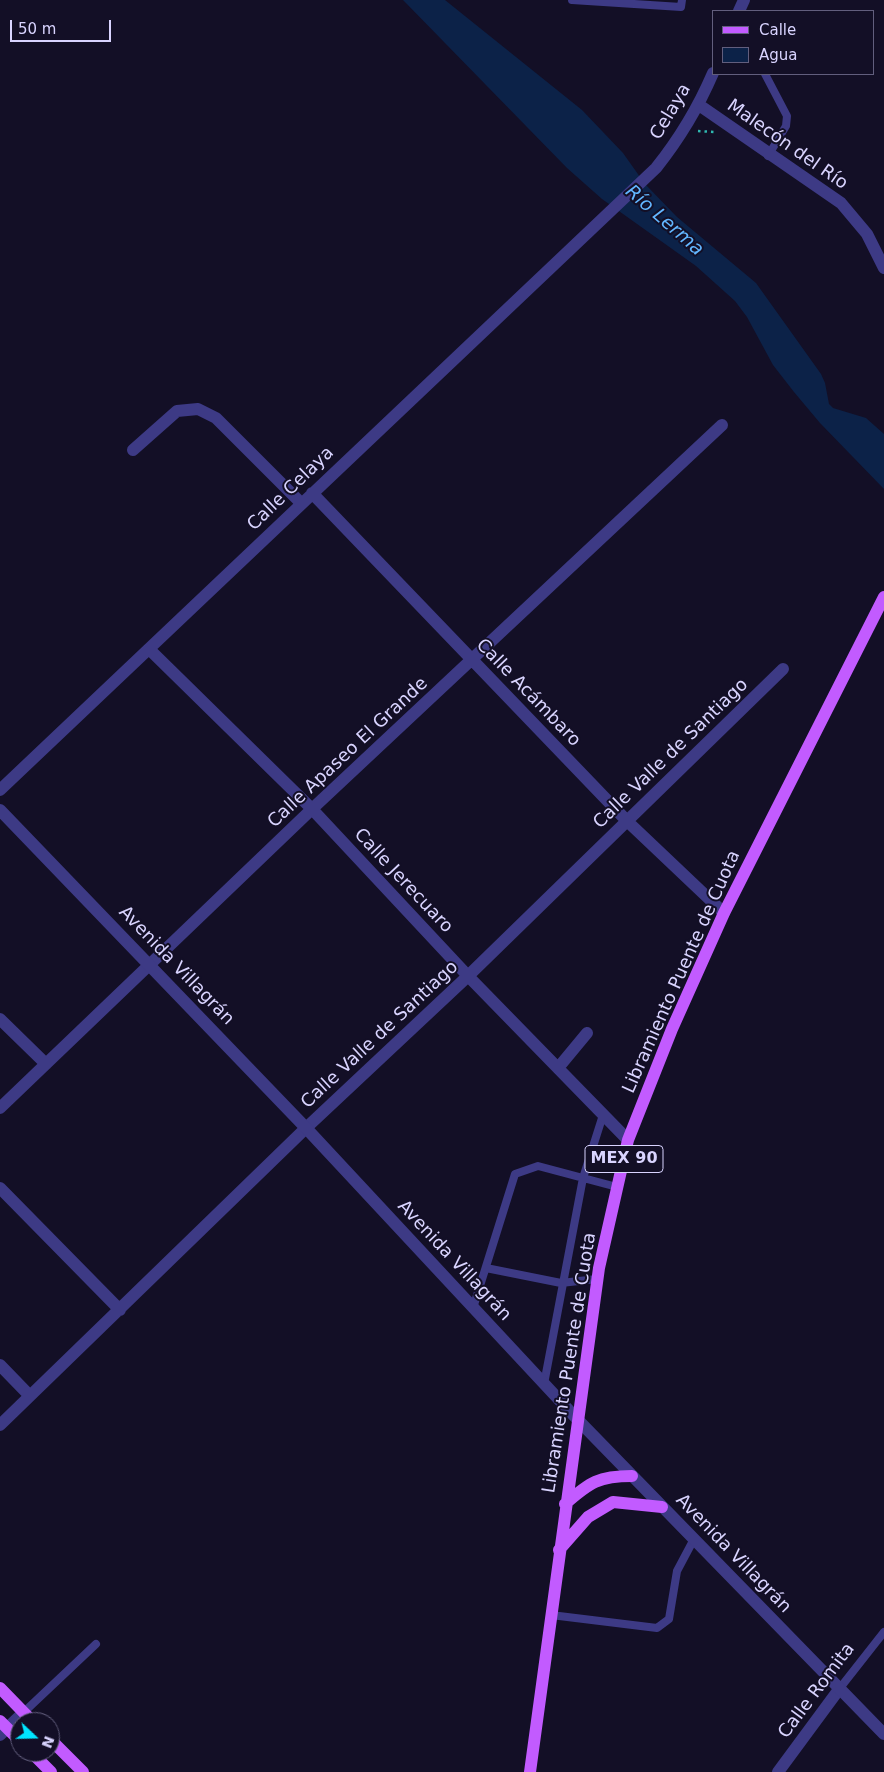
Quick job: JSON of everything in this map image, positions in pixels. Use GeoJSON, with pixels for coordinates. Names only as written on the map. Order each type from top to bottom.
{"type":"FeatureCollection","features":[{"type":"Feature","properties":{"kind":"main road","name":"Libramiento Puente de Cuota"},"geometry":{"type":"LineString","coordinates":[[530,1772],[597,1279],[628,1140],[672,1029],[724,914],[884,597]]}},
{"type":"Feature","properties":{"kind":"main road"},"geometry":{"type":"LineString","coordinates":[[566,1504],[583,1488],[608,1476],[632,1476]]}},
{"type":"Feature","properties":{"kind":"main road"},"geometry":{"type":"LineString","coordinates":[[559,1550],[588,1517],[613,1502],[662,1507]]}},
{"type":"Feature","properties":{"kind":"main road"},"geometry":{"type":"LineString","coordinates":[[0,1688],[24,1712]]}},
{"type":"Feature","properties":{"kind":"main road"},"geometry":{"type":"LineString","coordinates":[[60,1749],[83,1772]]}},
{"type":"Feature","properties":{"kind":"main road"},"geometry":{"type":"LineString","coordinates":[[41,1762],[51,1772]]}},
{"type":"Feature","properties":{"kind":"street","name":"Celaya"},"geometry":{"type":"LineString","coordinates":[[606,213],[656,168],[680,137],[699,105],[712,75]]}},
{"type":"Feature","properties":{"kind":"street","name":"Malecón del Río"},"geometry":{"type":"LineString","coordinates":[[699,105],[768,156],[841,203],[867,234],[884,268]]}},
{"type":"Feature","properties":{"kind":"street","name":"Calle Celaya"},"geometry":{"type":"LineString","coordinates":[[0,790],[150,650],[312,492],[606,213]]}},
{"type":"Feature","properties":{"kind":"street"},"geometry":{"type":"LineString","coordinates":[[133,450],[177,411],[198,409],[216,418],[302,503]]}},
{"type":"Feature","properties":{"kind":"street","name":"Calle Apaseo El Grande"},"geometry":{"type":"LineString","coordinates":[[0,1108],[312,809],[722,425]]}},
{"type":"Feature","properties":{"kind":"street","name":"Calle Acámbaro"},"geometry":{"type":"LineString","coordinates":[[312,492],[627,821],[724,914]]}},
{"type":"Feature","properties":{"kind":"street","name":"Calle Jerecuaro"},"geometry":{"type":"LineString","coordinates":[[150,650],[312,809],[468,976],[628,1140]]}},
{"type":"Feature","properties":{"kind":"street","name":"Calle Valle de Santiago"},"geometry":{"type":"LineString","coordinates":[[0,1425],[306,1128],[468,976],[783,669]]}},
{"type":"Feature","properties":{"kind":"street","name":"Avenida Villagrán"},"geometry":{"type":"LineString","coordinates":[[0,810],[306,1128],[577,1419],[884,1734]]}},
{"type":"Feature","properties":{"kind":"street"},"geometry":{"type":"LineString","coordinates":[[0,1019],[46,1064]]}},
{"type":"Feature","properties":{"kind":"street"},"geometry":{"type":"LineString","coordinates":[[558,1068],[587,1033]]}},
{"type":"Feature","properties":{"kind":"street"},"geometry":{"type":"LineString","coordinates":[[0,1188],[120,1310]]}},
{"type":"Feature","properties":{"kind":"street"},"geometry":{"type":"LineString","coordinates":[[0,1365],[30,1396]]}},
{"type":"Feature","properties":{"kind":"street","name":"Calle Romita"},"geometry":{"type":"LineString","coordinates":[[779,1772],[840,1688]]}},
{"type":"Feature","properties":{"kind":"lane"},"geometry":{"type":"LineString","coordinates":[[572,0],[681,7],[682,0]]}},
{"type":"Feature","properties":{"kind":"lane"},"geometry":{"type":"LineString","coordinates":[[766,75],[787,116],[786,126],[768,156]]}},
{"type":"Feature","properties":{"kind":"lane"},"geometry":{"type":"LineString","coordinates":[[544,1384],[561,1283],[583,1178],[604,1115]]}},
{"type":"Feature","properties":{"kind":"lane"},"geometry":{"type":"LineString","coordinates":[[473,1308],[515,1174],[538,1166],[618,1187]]}},
{"type":"Feature","properties":{"kind":"lane"},"geometry":{"type":"LineString","coordinates":[[486,1268],[561,1283],[597,1279]]}},
{"type":"Feature","properties":{"kind":"lane"},"geometry":{"type":"LineString","coordinates":[[551,1615],[658,1628],[669,1619],[677,1571],[694,1539]]}},
{"type":"Feature","properties":{"kind":"lane","name":"Calle Romita"},"geometry":{"type":"LineString","coordinates":[[840,1688],[884,1632]]}},
{"type":"Feature","properties":{"kind":"lane"},"geometry":{"type":"LineString","coordinates":[[24,1712],[96,1644]]}},
{"type":"Feature","properties":{"kind":"water","name":"Río Lerma"},"geometry":{"type":"Polygon","coordinates":[[[403,0],[445,0],[582,110],[623,153],[645,184],[677,217],[756,283],[821,374],[825,383],[829,404],[833,408],[866,418],[884,434],[884,489],[820,423],[794,392],[773,365],[747,317],[735,301],[696,266],[602,199],[567,168],[403,0]]]}}]}
